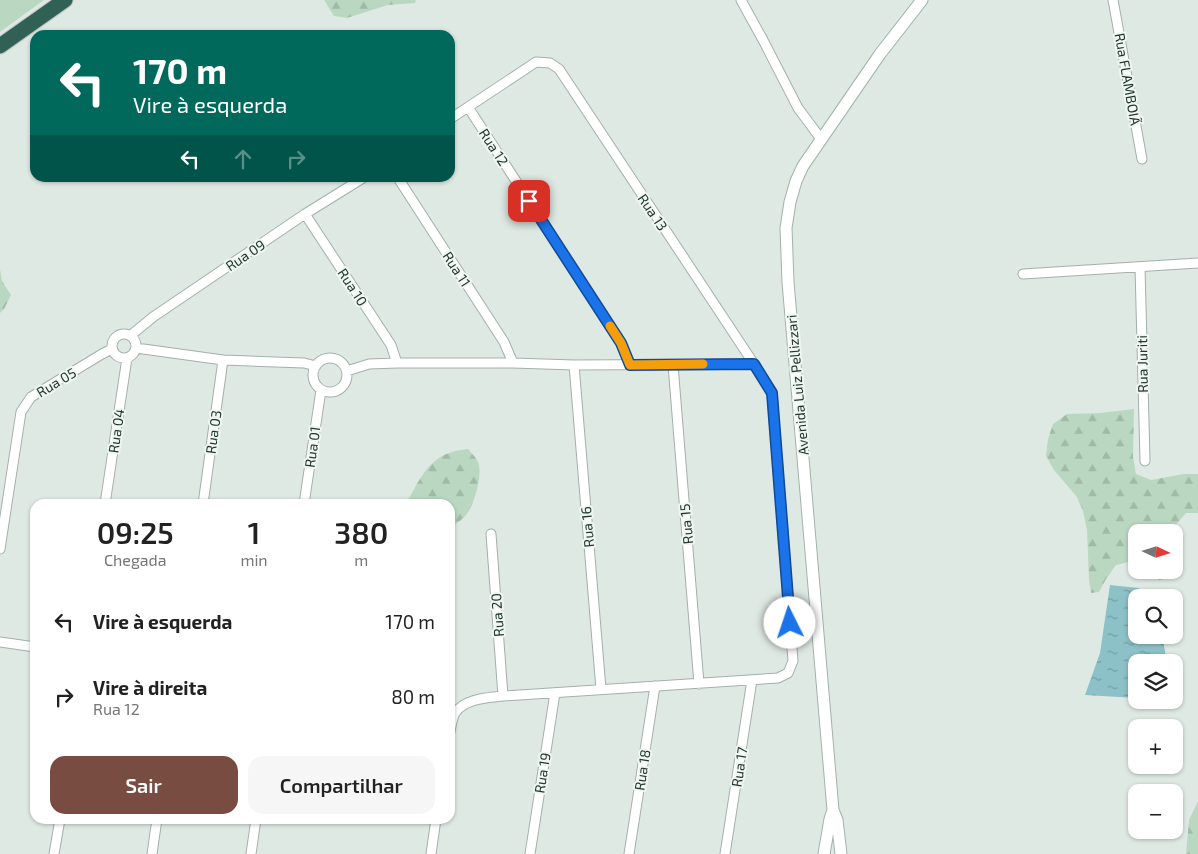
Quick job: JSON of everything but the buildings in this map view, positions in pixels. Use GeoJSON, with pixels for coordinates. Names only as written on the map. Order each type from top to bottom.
{"type":"FeatureCollection","features":[{"type":"Feature","properties":{"kind":"highway"},"geometry":{"type":"LineString","coordinates":[[0,46],[65,0]]}},
{"type":"Feature","properties":{"kind":"main road","name":"Avenida Luiz Pellizzari"},"geometry":{"type":"LineString","coordinates":[[841,854],[837,820],[833,810],[790,301],[786,228],[790,202],[803,166],[880,54],[922,0]]}},
{"type":"Feature","properties":{"kind":"main road","name":"Avenida Luiz Pellizzari"},"geometry":{"type":"LineString","coordinates":[[824,854],[833,810]]}},
{"type":"Feature","properties":{"kind":"street"},"geometry":{"type":"LineString","coordinates":[[741,0],[798,108],[821,139]]}},
{"type":"Feature","properties":{"kind":"street","name":"Rua FLAMBOIÃ"},"geometry":{"type":"LineString","coordinates":[[1114,0],[1142,158]]}},
{"type":"Feature","properties":{"kind":"street","name":"Rua 13"},"geometry":{"type":"LineString","coordinates":[[468,107],[536,62],[550,63],[558,69],[772,393],[793,661],[788,672],[778,678],[752,680]]}},
{"type":"Feature","properties":{"kind":"street"},"geometry":{"type":"LineString","coordinates":[[455,116],[468,107]]}},
{"type":"Feature","properties":{"kind":"street","name":"Rua 12"},"geometry":{"type":"LineString","coordinates":[[468,107],[621,343],[630,365]]}},
{"type":"Feature","properties":{"kind":"street","name":"Rua 09"},"geometry":{"type":"LineString","coordinates":[[130,336],[152,317],[305,214],[357,182]]}},
{"type":"Feature","properties":{"kind":"street","name":"Rua 11"},"geometry":{"type":"LineString","coordinates":[[401,182],[504,342],[513,363]]}},
{"type":"Feature","properties":{"kind":"street","name":"Rua 10"},"geometry":{"type":"LineString","coordinates":[[305,214],[391,345],[397,363]]}},
{"type":"Feature","properties":{"kind":"street"},"geometry":{"type":"LineString","coordinates":[[1023,274],[1198,263]]}},
{"type":"Feature","properties":{"kind":"street","name":"Rua Juriti"},"geometry":{"type":"LineString","coordinates":[[1140,267],[1145,461]]}},
{"type":"Feature","properties":{"kind":"street"},"geometry":{"type":"LineString","coordinates":[[126,334],[134,339],[136,348],[131,356],[122,358],[114,353],[112,344],[117,336],[126,334]]}},
{"type":"Feature","properties":{"kind":"street"},"geometry":{"type":"LineString","coordinates":[[136,348],[223,360],[304,363],[316,366]]}},
{"type":"Feature","properties":{"kind":"street","name":"Rua 05"},"geometry":{"type":"LineString","coordinates":[[0,549],[21,412],[32,396],[112,349]]}},
{"type":"Feature","properties":{"kind":"street","name":"Rua 04"},"geometry":{"type":"LineString","coordinates":[[106,499],[127,358]]}},
{"type":"Feature","properties":{"kind":"street"},"geometry":{"type":"LineString","coordinates":[[326,358],[339,360],[347,371],[348,378],[345,384],[341,389],[334,392],[322,390],[314,379],[313,372],[320,361],[326,358]]}},
{"type":"Feature","properties":{"kind":"street","name":"Rua 03"},"geometry":{"type":"LineString","coordinates":[[204,499],[223,360]]}},
{"type":"Feature","properties":{"kind":"street"},"geometry":{"type":"LineString","coordinates":[[347,371],[369,364],[397,363],[574,365],[754,364]]}},
{"type":"Feature","properties":{"kind":"street","name":"Rua 16"},"geometry":{"type":"LineString","coordinates":[[574,365],[600,689]]}},
{"type":"Feature","properties":{"kind":"street","name":"Rua 15"},"geometry":{"type":"LineString","coordinates":[[673,365],[699,684]]}},
{"type":"Feature","properties":{"kind":"street","name":"Rua 01"},"geometry":{"type":"LineString","coordinates":[[305,499],[322,390]]}},
{"type":"Feature","properties":{"kind":"street","name":"Rua 20"},"geometry":{"type":"LineString","coordinates":[[491,534],[504,696]]}},
{"type":"Feature","properties":{"kind":"street"},"geometry":{"type":"LineString","coordinates":[[0,642],[30,646]]}},
{"type":"Feature","properties":{"kind":"street"},"geometry":{"type":"LineString","coordinates":[[455,714],[461,707],[473,700],[504,696],[752,680]]}},
{"type":"Feature","properties":{"kind":"street","name":"Rua 17"},"geometry":{"type":"LineString","coordinates":[[725,854],[752,680]]}},
{"type":"Feature","properties":{"kind":"street","name":"Rua 18"},"geometry":{"type":"LineString","coordinates":[[629,854],[655,686]]}},
{"type":"Feature","properties":{"kind":"street","name":"Rua 19"},"geometry":{"type":"LineString","coordinates":[[530,854],[555,693]]}},
{"type":"Feature","properties":{"kind":"street"},"geometry":{"type":"LineString","coordinates":[[54,854],[59,824]]}},
{"type":"Feature","properties":{"kind":"street"},"geometry":{"type":"LineString","coordinates":[[152,854],[156,824]]}},
{"type":"Feature","properties":{"kind":"street"},"geometry":{"type":"LineString","coordinates":[[251,854],[255,824]]}},
{"type":"Feature","properties":{"kind":"street"},"geometry":{"type":"LineString","coordinates":[[431,854],[435,824]]}},
{"type":"Feature","properties":{"kind":"green space"},"geometry":{"type":"Polygon","coordinates":[[[0,0],[44,0],[0,32],[0,0]]]}},
{"type":"Feature","properties":{"kind":"green space"},"geometry":{"type":"Polygon","coordinates":[[[324,0],[416,0],[415,3],[388,5],[347,18],[334,16],[324,0]]]}},
{"type":"Feature","properties":{"kind":"green space"},"geometry":{"type":"Polygon","coordinates":[[[0,269],[2,281],[11,295],[0,313],[0,269]]]}},
{"type":"Feature","properties":{"kind":"green space"},"geometry":{"type":"Polygon","coordinates":[[[1134,409],[1133,457],[1136,474],[1151,480],[1184,474],[1198,474],[1198,513],[1186,513],[1177,524],[1128,524],[1128,562],[1116,565],[1099,592],[1091,593],[1087,530],[1083,511],[1077,497],[1054,470],[1046,456],[1048,439],[1053,424],[1067,414],[1134,409]]]}},
{"type":"Feature","properties":{"kind":"green space"},"geometry":{"type":"Polygon","coordinates":[[[468,449],[478,462],[480,473],[478,487],[471,507],[463,519],[455,524],[455,499],[409,499],[419,480],[436,460],[443,455],[468,449]]]}},
{"type":"Feature","properties":{"kind":"green space"},"geometry":{"type":"Polygon","coordinates":[[[1198,801],[1198,854],[1186,854],[1189,820],[1198,801]]]}},
{"type":"Feature","properties":{"kind":"water"},"geometry":{"type":"Polygon","coordinates":[[[1110,585],[1140,589],[1128,589],[1128,644],[1164,644],[1166,654],[1128,654],[1128,698],[1085,695],[1100,653],[1110,585]]]}},
{"type":"Feature","properties":{"kind":"slow traffic"},"geometry":{"type":"LineString","coordinates":[[610,326],[621,343],[630,365],[703,364]]}},
{"type":"Feature","properties":{"kind":"route"},"geometry":{"type":"LineString","coordinates":[[529,201],[621,343],[630,365],[754,364],[772,393],[790,623]]}}]}
